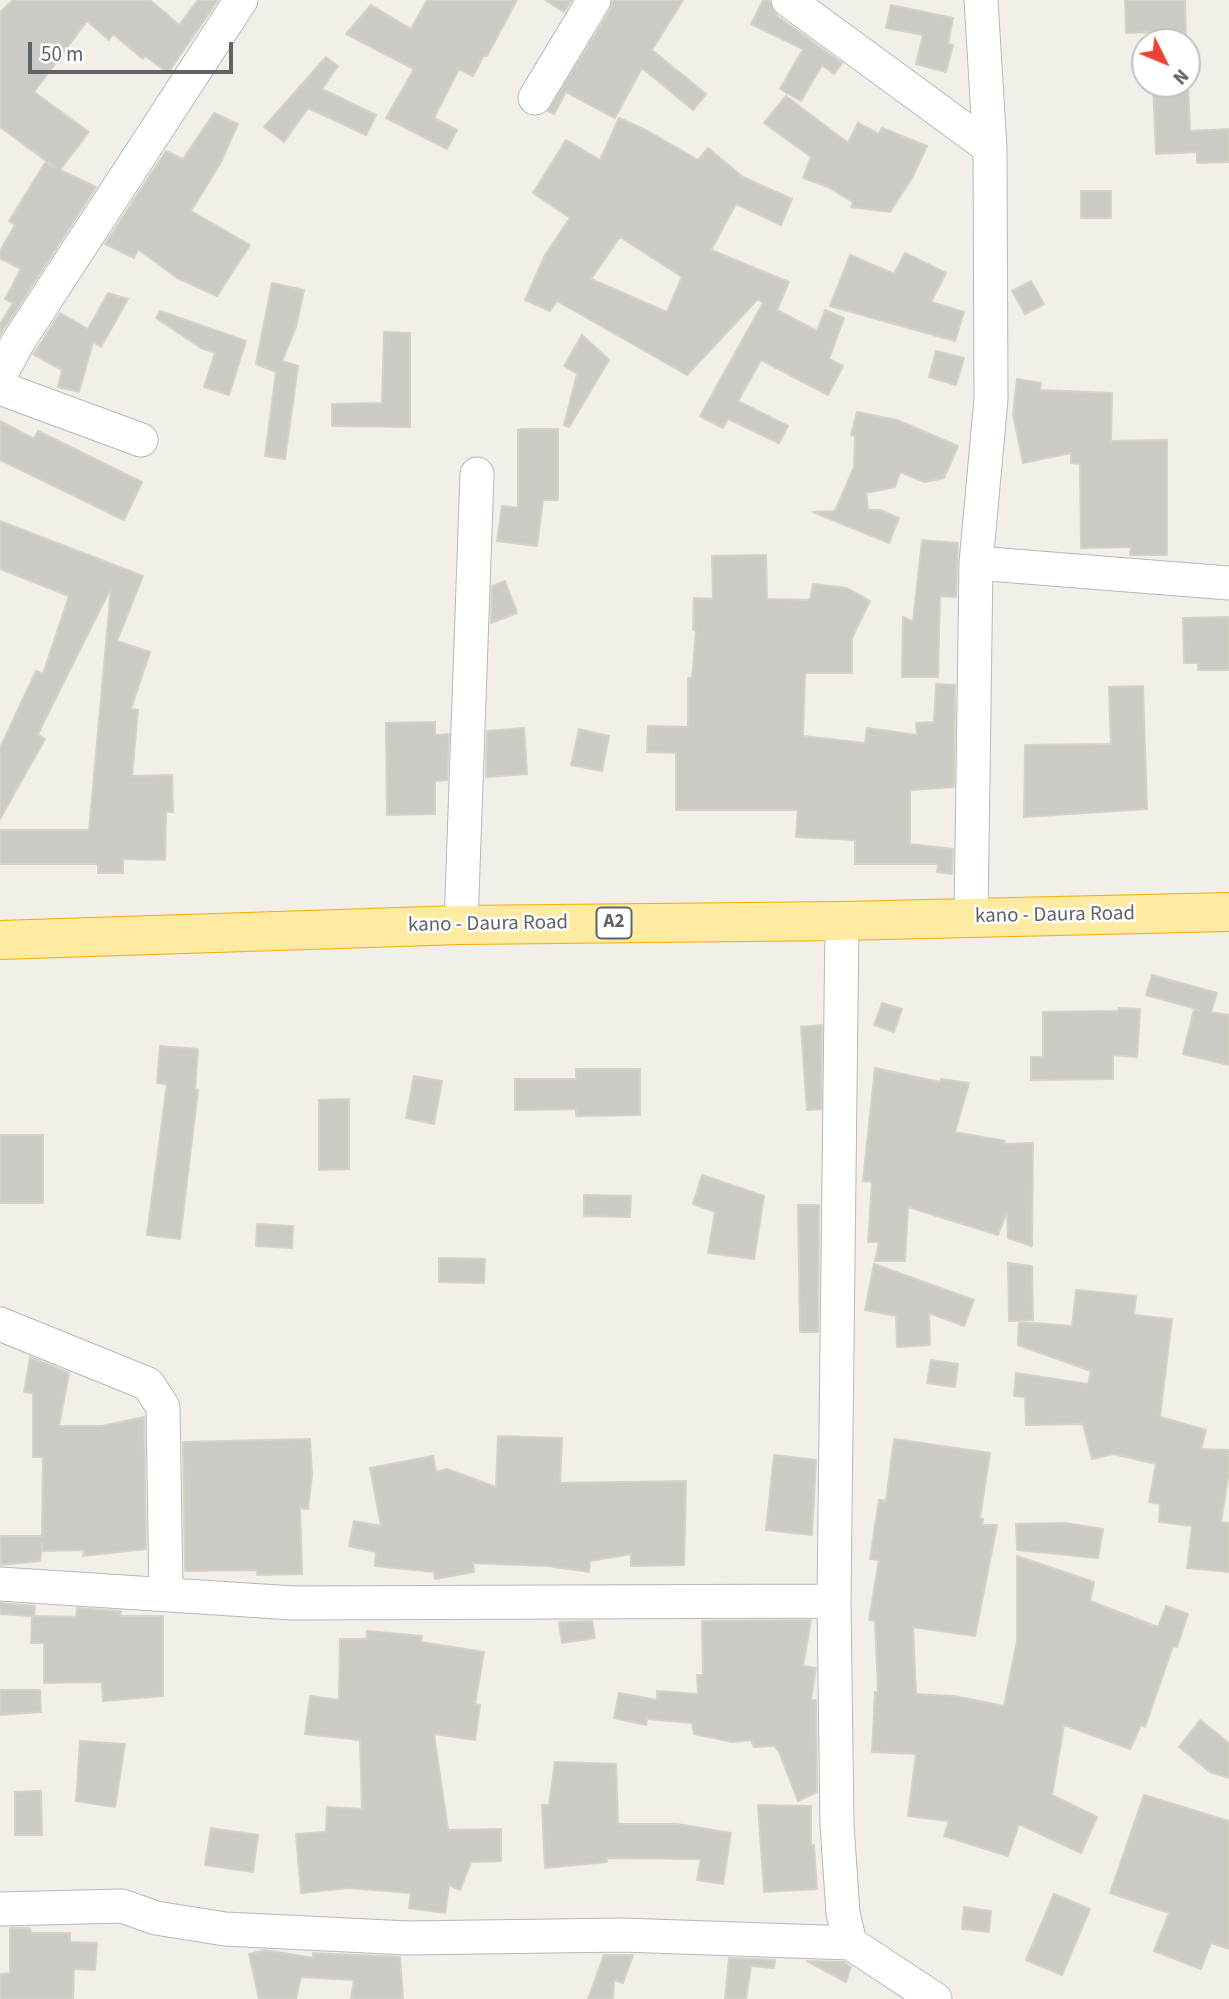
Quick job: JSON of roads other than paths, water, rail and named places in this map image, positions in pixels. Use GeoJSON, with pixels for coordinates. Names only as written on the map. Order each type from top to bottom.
{"type":"FeatureCollection","features":[{"type":"Feature","properties":{"kind":"highway","name":"kano - Daura Road"},"geometry":{"type":"LineString","coordinates":[[0,940],[461,925],[842,921],[1229,912]]}},
{"type":"Feature","properties":{"kind":"street"},"geometry":{"type":"LineString","coordinates":[[0,376],[18,342],[241,0]]}},
{"type":"Feature","properties":{"kind":"street"},"geometry":{"type":"LineString","coordinates":[[535,98],[594,0]]}},
{"type":"Feature","properties":{"kind":"street"},"geometry":{"type":"LineString","coordinates":[[788,0],[990,148]]}},
{"type":"Feature","properties":{"kind":"street"},"geometry":{"type":"LineString","coordinates":[[971,918],[976,564],[991,399],[990,148],[981,0]]}},
{"type":"Feature","properties":{"kind":"street"},"geometry":{"type":"LineString","coordinates":[[0,388],[141,440]]}},
{"type":"Feature","properties":{"kind":"street"},"geometry":{"type":"LineString","coordinates":[[461,925],[477,474]]}},
{"type":"Feature","properties":{"kind":"street"},"geometry":{"type":"LineString","coordinates":[[976,564],[1229,583]]}},
{"type":"Feature","properties":{"kind":"street"},"geometry":{"type":"LineString","coordinates":[[842,921],[834,1601],[837,1825],[843,1913],[850,1942]]}},
{"type":"Feature","properties":{"kind":"street"},"geometry":{"type":"LineString","coordinates":[[0,1324],[148,1384],[163,1407],[166,1594]]}},
{"type":"Feature","properties":{"kind":"street"},"geometry":{"type":"LineString","coordinates":[[0,1584],[293,1603],[834,1601]]}},
{"type":"Feature","properties":{"kind":"street"},"geometry":{"type":"LineString","coordinates":[[0,1909],[122,1906],[156,1919],[225,1929],[408,1938],[623,1935],[850,1942],[935,1999]]}}]}
